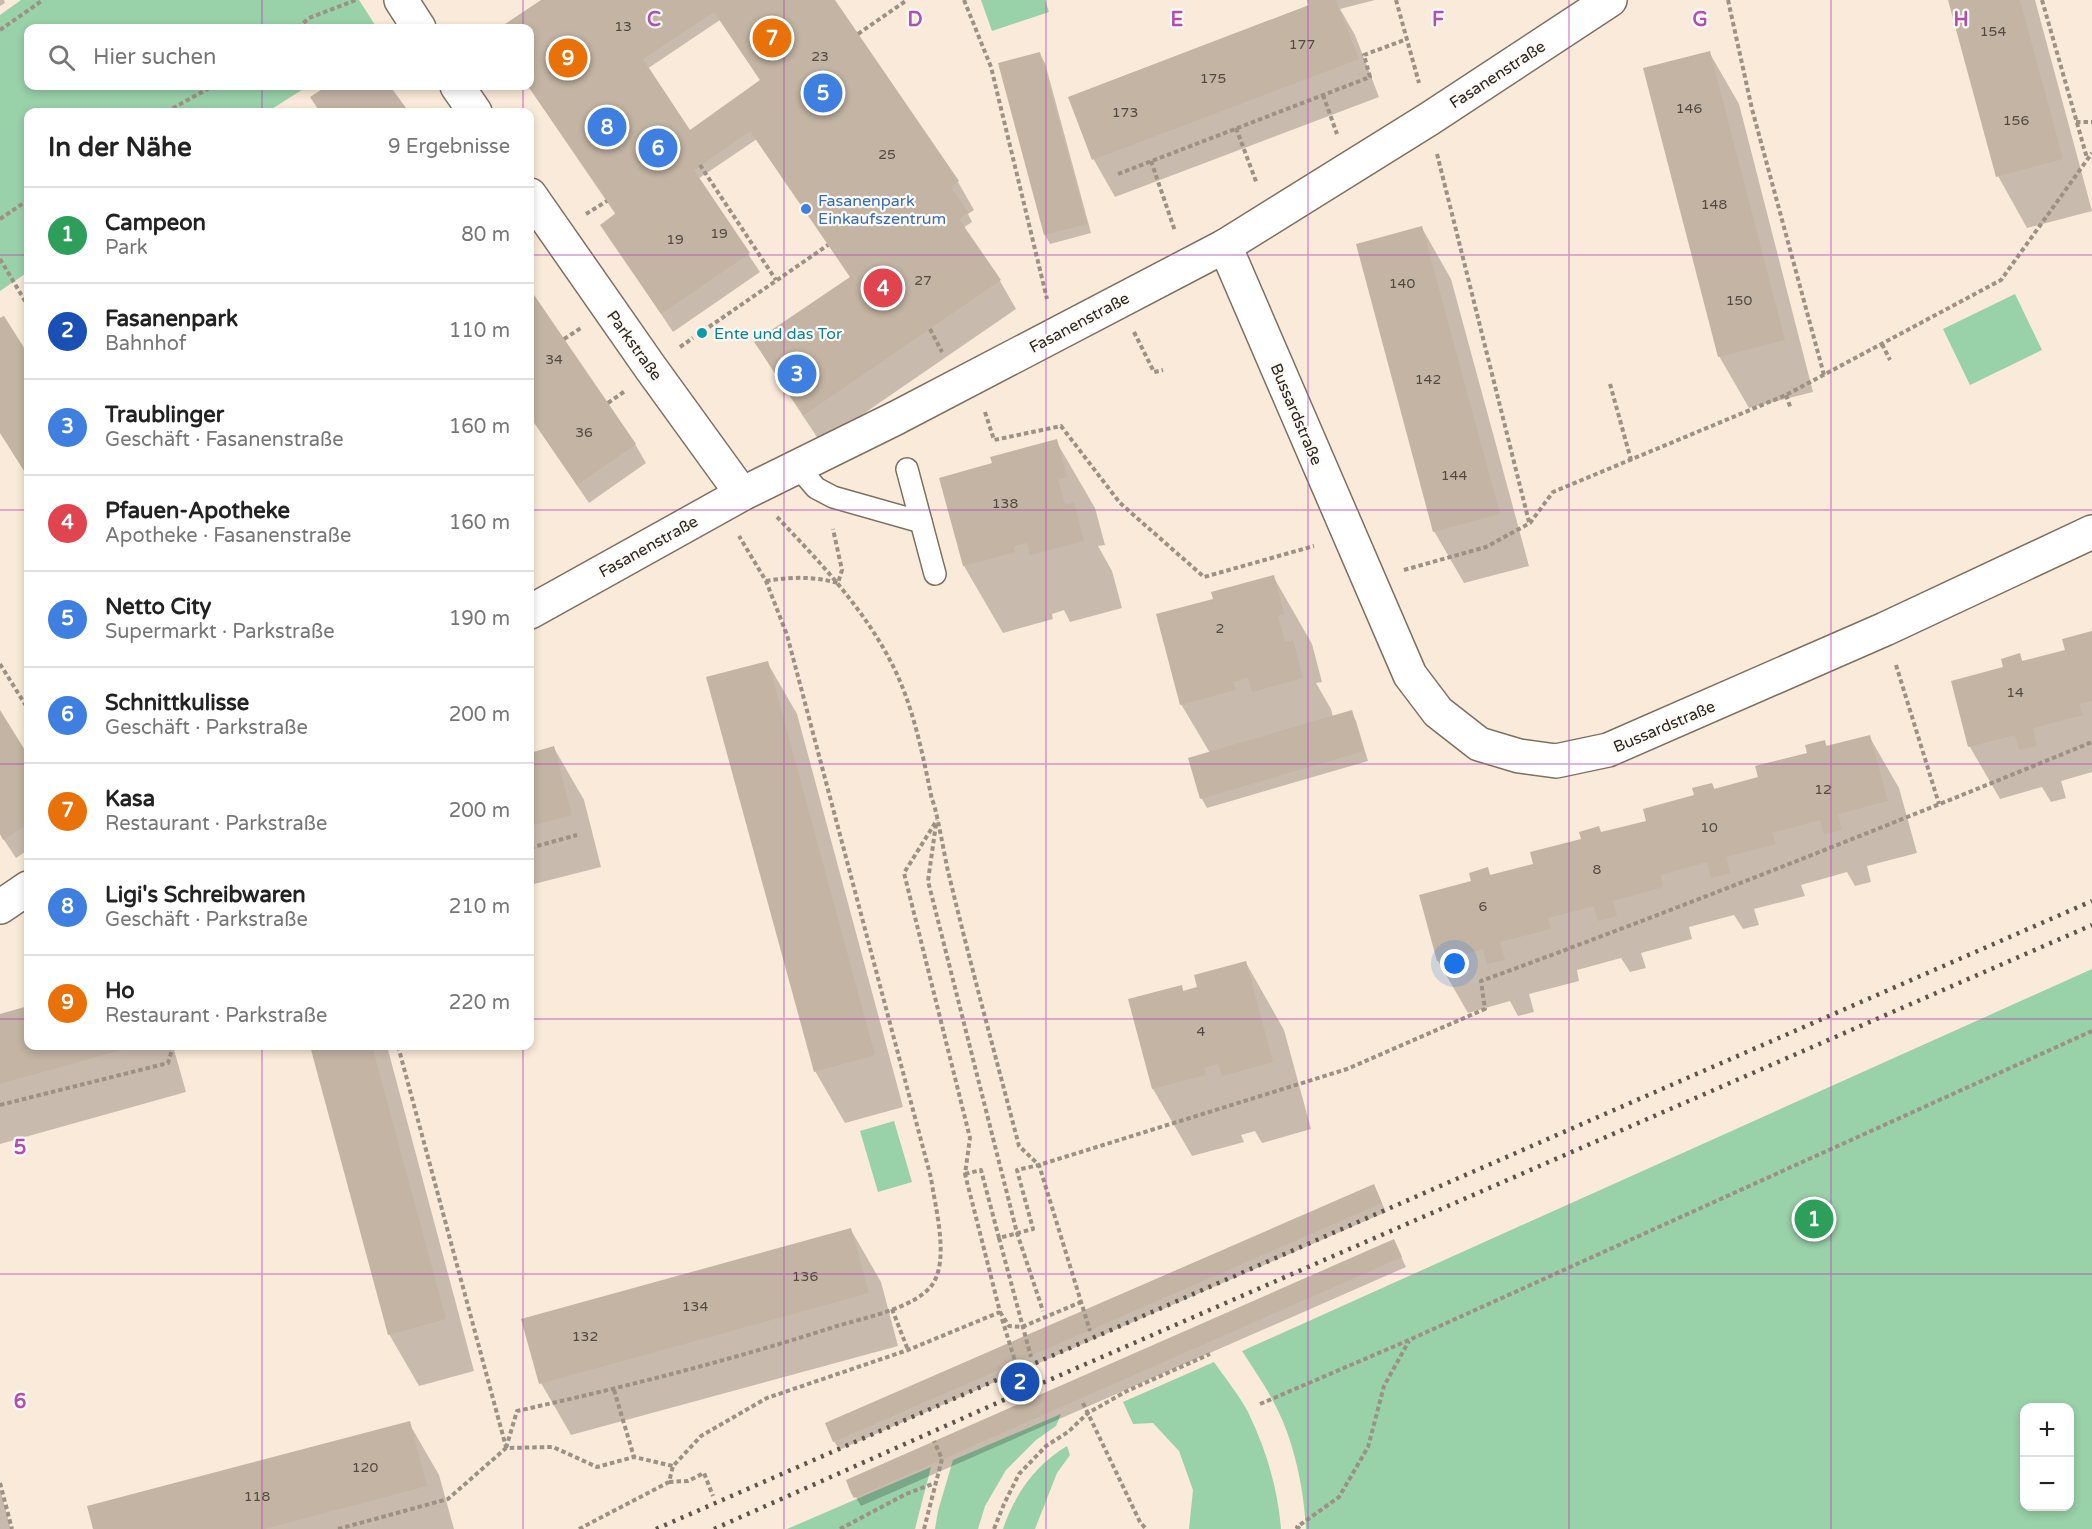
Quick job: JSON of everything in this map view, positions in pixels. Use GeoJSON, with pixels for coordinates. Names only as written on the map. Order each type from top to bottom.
{"type":"FeatureCollection","features":[{"type":"Feature","properties":{"kind":"street"},"geometry":{"type":"LineString","coordinates":[[401,0],[416,24]]}},
{"type":"Feature","properties":{"kind":"street","name":"Fasanenstraße"},"geometry":{"type":"LineString","coordinates":[[534,610],[742,494],[1225,246],[1429,119],[1610,0]]}},
{"type":"Feature","properties":{"kind":"street"},"geometry":{"type":"LineString","coordinates":[[460,90],[472,108]]}},
{"type":"Feature","properties":{"kind":"street","name":"Parkstraße"},"geometry":{"type":"LineString","coordinates":[[534,201],[555,234],[742,494]]}},
{"type":"Feature","properties":{"kind":"street","name":"Bussardstraße"},"geometry":{"type":"LineString","coordinates":[[1225,246],[1410,675],[1438,712],[1479,744],[1518,756],[1556,760],[1608,750],[1885,630],[2092,532]]}},
{"type":"Feature","properties":{"kind":"street"},"geometry":{"type":"LineString","coordinates":[[0,907],[24,891]]}},
{"type":"Feature","properties":{"kind":"lane"},"geometry":{"type":"LineString","coordinates":[[798,467],[816,488],[833,497],[921,522]]}},
{"type":"Feature","properties":{"kind":"lane"},"geometry":{"type":"LineString","coordinates":[[907,470],[934,574]]}},
{"type":"Feature","properties":{"kind":"path"},"geometry":{"type":"LineString","coordinates":[[0,30],[43,0]]}},
{"type":"Feature","properties":{"kind":"path"},"geometry":{"type":"LineString","coordinates":[[302,24],[309,18],[357,0]]}},
{"type":"Feature","properties":{"kind":"path"},"geometry":{"type":"LineString","coordinates":[[858,34],[907,0]]}},
{"type":"Feature","properties":{"kind":"path"},"geometry":{"type":"LineString","coordinates":[[964,0],[991,67],[1056,334]]}},
{"type":"Feature","properties":{"kind":"path"},"geometry":{"type":"LineString","coordinates":[[1396,0],[1429,119],[1530,523]]}},
{"type":"Feature","properties":{"kind":"path"},"geometry":{"type":"LineString","coordinates":[[1728,0],[1752,109],[1824,375]]}},
{"type":"Feature","properties":{"kind":"path"},"geometry":{"type":"LineString","coordinates":[[2042,0],[2087,158]]}},
{"type":"Feature","properties":{"kind":"path"},"geometry":{"type":"LineString","coordinates":[[1118,174],[1370,77],[1364,56],[1407,39]]}},
{"type":"Feature","properties":{"kind":"path"},"geometry":{"type":"LineString","coordinates":[[173,108],[206,90]]}},
{"type":"Feature","properties":{"kind":"path"},"geometry":{"type":"LineString","coordinates":[[2076,122],[2092,122]]}},
{"type":"Feature","properties":{"kind":"path"},"geometry":{"type":"LineString","coordinates":[[1236,128],[1270,218]]}},
{"type":"Feature","properties":{"kind":"path"},"geometry":{"type":"LineString","coordinates":[[1368,580],[1486,547],[1530,523],[1553,492],[1786,395],[2001,280],[2092,153]]}},
{"type":"Feature","properties":{"kind":"path"},"geometry":{"type":"LineString","coordinates":[[1150,161],[1186,266]]}},
{"type":"Feature","properties":{"kind":"path"},"geometry":{"type":"LineString","coordinates":[[700,165],[777,280]]}},
{"type":"Feature","properties":{"kind":"path"},"geometry":{"type":"LineString","coordinates":[[0,219],[24,203]]}},
{"type":"Feature","properties":{"kind":"path"},"geometry":{"type":"LineString","coordinates":[[709,327],[828,244]]}},
{"type":"Feature","properties":{"kind":"path"},"geometry":{"type":"LineString","coordinates":[[0,259],[24,299]]}},
{"type":"Feature","properties":{"kind":"path"},"geometry":{"type":"LineString","coordinates":[[1119,301],[1154,372],[1163,370]]}},
{"type":"Feature","properties":{"kind":"path"},"geometry":{"type":"LineString","coordinates":[[1882,344],[1890,360]]}},
{"type":"Feature","properties":{"kind":"path"},"geometry":{"type":"LineString","coordinates":[[975,376],[994,440],[1061,426],[1120,503],[1204,577],[1350,536]]}},
{"type":"Feature","properties":{"kind":"path"},"geometry":{"type":"LineString","coordinates":[[1610,384],[1631,460]]}},
{"type":"Feature","properties":{"kind":"path"},"geometry":{"type":"LineString","coordinates":[[1786,395],[1791,409]]}},
{"type":"Feature","properties":{"kind":"path"},"geometry":{"type":"LineString","coordinates":[[338,1529],[448,1499],[506,1448],[517,1411],[614,1390],[798,1339],[892,1309],[920,1296],[932,1284],[941,1266],[931,1178],[787,635],[765,581],[736,530],[742,494],[772,511],[838,583],[854,603],[894,668],[921,746],[932,800],[935,803],[937,820],[1019,1146],[1039,1165],[1090,1331]]}},
{"type":"Feature","properties":{"kind":"path"},"geometry":{"type":"LineString","coordinates":[[765,581],[787,577],[818,578],[838,583]]}},
{"type":"Feature","properties":{"kind":"path"},"geometry":{"type":"LineString","coordinates":[[1885,630],[1939,804]]}},
{"type":"Feature","properties":{"kind":"path"},"geometry":{"type":"LineString","coordinates":[[0,664],[24,703]]}},
{"type":"Feature","properties":{"kind":"path"},"geometry":{"type":"LineString","coordinates":[[999,1238],[1033,1229],[1017,1170],[1347,1069],[1485,1009],[1481,981],[1574,947],[2092,742]]}},
{"type":"Feature","properties":{"kind":"path"},"geometry":{"type":"LineString","coordinates":[[937,820],[904,873],[970,1138],[965,1174],[1000,1312],[1016,1364]]}},
{"type":"Feature","properties":{"kind":"path"},"geometry":{"type":"LineString","coordinates":[[937,820],[928,881],[1017,1233],[1043,1311]]}},
{"type":"Feature","properties":{"kind":"path"},"geometry":{"type":"LineString","coordinates":[[534,847],[577,835]]}},
{"type":"Feature","properties":{"kind":"path"},"geometry":{"type":"LineString","coordinates":[[1260,1404],[1409,1340],[2092,1031]]}},
{"type":"Feature","properties":{"kind":"path"},"geometry":{"type":"LineString","coordinates":[[0,1106],[168,1063],[171,1050]]}},
{"type":"Feature","properties":{"kind":"path"},"geometry":{"type":"LineString","coordinates":[[399,1050],[506,1448]]}},
{"type":"Feature","properties":{"kind":"path"},"geometry":{"type":"LineString","coordinates":[[965,1174],[981,1170],[1031,1357]]}},
{"type":"Feature","properties":{"kind":"path"},"geometry":{"type":"LineString","coordinates":[[1000,1312],[1009,1326],[1022,1327],[1081,1302]]}},
{"type":"Feature","properties":{"kind":"path"},"geometry":{"type":"LineString","coordinates":[[892,1309],[908,1350]]}},
{"type":"Feature","properties":{"kind":"path"},"geometry":{"type":"LineString","coordinates":[[669,1482],[673,1466],[701,1436],[767,1398],[908,1350],[1000,1312]]}},
{"type":"Feature","properties":{"kind":"path"},"geometry":{"type":"LineString","coordinates":[[1300,1529],[1297,1527],[1340,1497],[1368,1447],[1384,1386],[1409,1340]]}},
{"type":"Feature","properties":{"kind":"path"},"geometry":{"type":"LineString","coordinates":[[994,1529],[1020,1474],[1046,1446],[1068,1432],[1088,1413],[1126,1391],[1210,1354]]}},
{"type":"Feature","properties":{"kind":"path"},"geometry":{"type":"LineString","coordinates":[[614,1390],[634,1457]]}},
{"type":"Feature","properties":{"kind":"path"},"geometry":{"type":"LineString","coordinates":[[1083,1403],[1140,1522],[1146,1529]]}},
{"type":"Feature","properties":{"kind":"path"},"geometry":{"type":"LineString","coordinates":[[924,1529],[942,1459],[934,1441]]}},
{"type":"Feature","properties":{"kind":"path"},"geometry":{"type":"LineString","coordinates":[[506,1448],[553,1446],[597,1467],[634,1457],[673,1466]]}},
{"type":"Feature","properties":{"kind":"path"},"geometry":{"type":"LineString","coordinates":[[579,1529],[669,1482],[688,1481],[704,1473],[713,1496]]}},
{"type":"Feature","properties":{"kind":"path"},"geometry":{"type":"LineString","coordinates":[[0,1483],[12,1529]]}},
{"type":"Feature","properties":{"kind":"path"},"geometry":{"type":"LineString","coordinates":[[840,1529],[906,1494],[935,1483]]}},
{"type":"Feature","properties":{"kind":"green space"},"geometry":{"type":"Polygon","coordinates":[[[21,0],[359,0],[374,24],[24,24],[24,90],[302,90],[273,108],[24,108],[24,275],[0,291],[0,15],[21,0]]]}},
{"type":"Feature","properties":{"kind":"green space"},"geometry":{"type":"Polygon","coordinates":[[[981,0],[1045,0],[1049,12],[992,31],[981,0]]]}},
{"type":"Feature","properties":{"kind":"green space"},"geometry":{"type":"Polygon","coordinates":[[[2015,294],[2042,350],[1970,385],[1943,329],[2015,294]]]}},
{"type":"Feature","properties":{"kind":"green space"},"geometry":{"type":"Polygon","coordinates":[[[2092,969],[2092,1529],[1306,1529],[1303,1496],[1296,1462],[1286,1429],[1269,1393],[1242,1351],[2092,969]]]}},
{"type":"Feature","properties":{"kind":"green space"},"geometry":{"type":"Polygon","coordinates":[[[894,1121],[912,1182],[878,1192],[860,1131],[894,1121]]]}},
{"type":"Feature","properties":{"kind":"green space"},"geometry":{"type":"Polygon","coordinates":[[[1214,1362],[1244,1406],[1260,1440],[1274,1484],[1281,1529],[1189,1529],[1193,1490],[1179,1451],[1153,1423],[1133,1424],[1123,1402],[1214,1362]]]}},
{"type":"Feature","properties":{"kind":"green space"},"geometry":{"type":"Polygon","coordinates":[[[1061,1414],[1056,1426],[1036,1440],[1006,1470],[985,1506],[978,1529],[935,1529],[953,1460],[1061,1414]]]}},
{"type":"Feature","properties":{"kind":"green space"},"geometry":{"type":"Polygon","coordinates":[[[1067,1446],[1070,1455],[1057,1473],[1035,1529],[1003,1529],[1027,1482],[1045,1462],[1067,1446]]]}},
{"type":"Feature","properties":{"kind":"green space"},"geometry":{"type":"Polygon","coordinates":[[[931,1467],[915,1529],[787,1529],[931,1467]]]}},
{"type":"Feature","properties":{"kind":"building"},"geometry":{"type":"Polygon","coordinates":[[[541,0],[835,0],[959,181],[951,187],[968,212],[959,219],[1001,280],[804,415],[754,342],[850,277],[750,131],[694,170],[750,253],[661,314],[600,225],[616,213],[531,90],[534,90],[534,24],[505,24],[541,0]],[[714,12],[643,59],[690,130],[760,80],[714,12]]]}},
{"type":"Feature","properties":{"kind":"building"},"geometry":{"type":"Polygon","coordinates":[[[1307,0],[1336,0],[1359,59],[1092,160],[1068,97],[1309,5],[1307,0]]]}},
{"type":"Feature","properties":{"kind":"building"},"geometry":{"type":"Polygon","coordinates":[[[1948,0],[2020,0],[2063,159],[1996,177],[1948,0]]]}},
{"type":"Feature","properties":{"kind":"building"},"geometry":{"type":"Polygon","coordinates":[[[1710,51],[1785,340],[1718,357],[1643,68],[1710,51]]]}},
{"type":"Feature","properties":{"kind":"building"},"geometry":{"type":"Polygon","coordinates":[[[1040,52],[1087,224],[1044,235],[998,63],[1040,52]]]}},
{"type":"Feature","properties":{"kind":"building"},"geometry":{"type":"Polygon","coordinates":[[[321,90],[393,90],[406,108],[317,108],[310,97],[321,90]]]}},
{"type":"Feature","properties":{"kind":"building"},"geometry":{"type":"Polygon","coordinates":[[[1422,226],[1500,514],[1433,532],[1356,244],[1422,226]]]}},
{"type":"Feature","properties":{"kind":"building"},"geometry":{"type":"Polygon","coordinates":[[[534,295],[636,444],[577,485],[534,422],[534,295]]]}},
{"type":"Feature","properties":{"kind":"building"},"geometry":{"type":"Polygon","coordinates":[[[4,316],[24,348],[24,471],[0,433],[0,318],[4,316]]]}},
{"type":"Feature","properties":{"kind":"building"},"geometry":{"type":"Polygon","coordinates":[[[1057,439],[1067,477],[1058,480],[1065,505],[1074,502],[1084,541],[1030,555],[1027,543],[1014,546],[1015,552],[963,566],[939,478],[992,463],[990,457],[1057,439]]]}},
{"type":"Feature","properties":{"kind":"building"},"geometry":{"type":"Polygon","coordinates":[[[1274,575],[1284,614],[1278,616],[1285,642],[1293,640],[1303,678],[1252,692],[1248,678],[1233,682],[1236,690],[1180,705],[1156,614],[1213,599],[1211,592],[1274,575]]]}},
{"type":"Feature","properties":{"kind":"building"},"geometry":{"type":"Polygon","coordinates":[[[2092,631],[2092,701],[2079,704],[2083,715],[2033,728],[2037,746],[2019,750],[2015,735],[1968,747],[1951,681],[2003,667],[2001,659],[2020,653],[2022,661],[2065,650],[2062,639],[2092,631]]]}},
{"type":"Feature","properties":{"kind":"building"},"geometry":{"type":"Polygon","coordinates":[[[768,661],[875,1055],[814,1072],[706,677],[768,661]]]}},
{"type":"Feature","properties":{"kind":"building"},"geometry":{"type":"Polygon","coordinates":[[[0,710],[24,749],[24,827],[3,840],[0,834],[0,710]]]}},
{"type":"Feature","properties":{"kind":"building"},"geometry":{"type":"Polygon","coordinates":[[[1352,710],[1364,751],[1200,799],[1188,758],[1352,710]]]}},
{"type":"Feature","properties":{"kind":"building"},"geometry":{"type":"Polygon","coordinates":[[[1870,735],[1888,801],[1838,814],[1842,830],[1824,835],[1820,820],[1772,833],[1776,844],[1726,857],[1730,873],[1711,878],[1707,862],[1660,875],[1663,887],[1613,901],[1617,916],[1598,921],[1594,906],[1548,918],[1551,929],[1500,942],[1505,960],[1487,964],[1483,949],[1437,961],[1419,895],[1471,881],[1469,873],[1488,867],[1490,875],[1533,864],[1530,852],[1581,839],[1579,832],[1599,826],[1601,832],[1646,821],[1643,809],[1694,795],[1692,788],[1712,783],[1714,789],[1758,777],[1755,766],[1807,753],[1805,745],[1825,740],[1826,746],[1870,735]]]}},
{"type":"Feature","properties":{"kind":"building"},"geometry":{"type":"Polygon","coordinates":[[[554,746],[572,815],[534,825],[534,752],[554,746]]]}},
{"type":"Feature","properties":{"kind":"building"},"geometry":{"type":"Polygon","coordinates":[[[1246,961],[1273,1062],[1222,1076],[1218,1064],[1204,1068],[1206,1075],[1152,1089],[1128,999],[1182,985],[1183,991],[1197,987],[1194,975],[1246,961]]]}},
{"type":"Feature","properties":{"kind":"building"},"geometry":{"type":"Polygon","coordinates":[[[24,1007],[24,1050],[121,1050],[0,1084],[0,1014],[24,1007]]]}},
{"type":"Feature","properties":{"kind":"building"},"geometry":{"type":"Polygon","coordinates":[[[311,1050],[373,1050],[446,1319],[388,1335],[311,1050]]]}},
{"type":"Feature","properties":{"kind":"building"},"geometry":{"type":"Polygon","coordinates":[[[1374,1184],[1382,1203],[833,1442],[825,1423],[1374,1184]]]}},
{"type":"Feature","properties":{"kind":"building"},"geometry":{"type":"Polygon","coordinates":[[[851,1228],[869,1293],[539,1384],[521,1319],[851,1228]]]}},
{"type":"Feature","properties":{"kind":"building"},"geometry":{"type":"Polygon","coordinates":[[[1394,1239],[1402,1257],[854,1498],[851,1493],[846,1480],[1394,1239]]]}},
{"type":"Feature","properties":{"kind":"building"},"geometry":{"type":"Polygon","coordinates":[[[410,1421],[427,1486],[264,1529],[93,1529],[87,1506],[410,1421]]]}},
{"type":"Feature","properties":{"kind":"railway"},"geometry":{"type":"LineString","coordinates":[[656,1529],[2092,901]]}},
{"type":"Feature","properties":{"kind":"railway"},"geometry":{"type":"LineString","coordinates":[[714,1529],[1024,1391],[2092,925]]}},
{"type":"Feature","properties":{"kind":"place","name":"Kasa"},"geometry":{"type":"Point","coordinates":[772,38]}},
{"type":"Feature","properties":{"kind":"place","name":"Ho"},"geometry":{"type":"Point","coordinates":[568,58]}},
{"type":"Feature","properties":{"kind":"place","name":"Netto City"},"geometry":{"type":"Point","coordinates":[823,93]}},
{"type":"Feature","properties":{"kind":"place","name":"Ligi's Schreibwaren"},"geometry":{"type":"Point","coordinates":[607,127]}},
{"type":"Feature","properties":{"kind":"place","name":"Schnittkulisse"},"geometry":{"type":"Point","coordinates":[658,148]}},
{"type":"Feature","properties":{"kind":"place","name":"Fasanenpark Einkaufszentrum"},"geometry":{"type":"Point","coordinates":[806,209]}},
{"type":"Feature","properties":{"kind":"place","name":"Pfauen-Apotheke"},"geometry":{"type":"Point","coordinates":[883,288]}},
{"type":"Feature","properties":{"kind":"place","name":"Ente und das Tor"},"geometry":{"type":"Point","coordinates":[702,333]}},
{"type":"Feature","properties":{"kind":"place","name":"Traublinger"},"geometry":{"type":"Point","coordinates":[797,374]}},
{"type":"Feature","properties":{"kind":"place","name":"Campeon"},"geometry":{"type":"Point","coordinates":[1814,1219]}},
{"type":"Feature","properties":{"kind":"place","name":"Fasanenpark"},"geometry":{"type":"Point","coordinates":[1020,1382]}}]}
